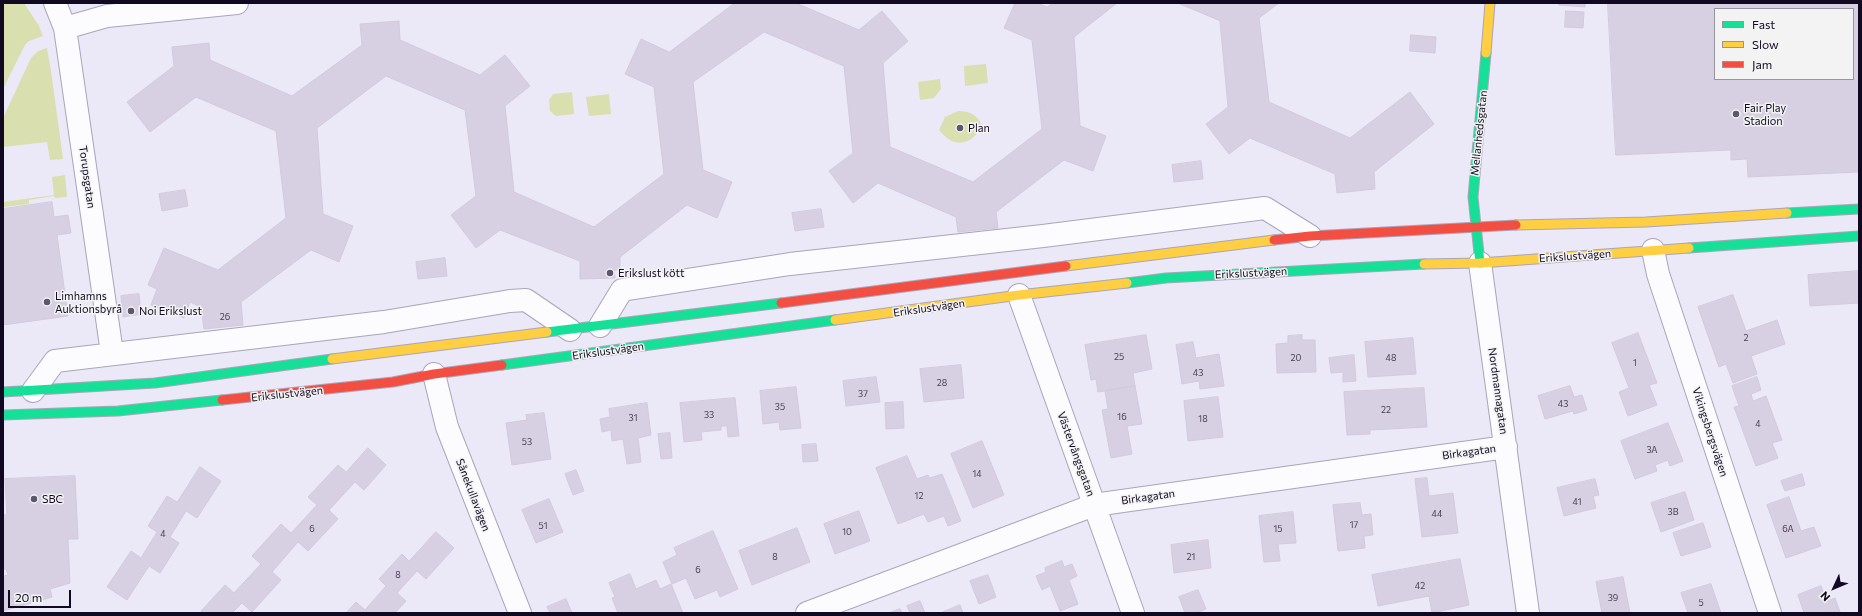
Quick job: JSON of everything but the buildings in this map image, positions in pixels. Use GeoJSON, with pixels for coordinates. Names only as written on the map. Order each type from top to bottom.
{"type":"FeatureCollection","features":[{"type":"Feature","properties":{"kind":"street","name":"Torupsgatan"},"geometry":{"type":"LineString","coordinates":[[55,3],[66,28],[112,354]]}},
{"type":"Feature","properties":{"kind":"street"},"geometry":{"type":"LineString","coordinates":[[66,28],[107,16],[237,3]]}},
{"type":"Feature","properties":{"kind":"street","name":"Mellanhedsgatan"},"geometry":{"type":"LineString","coordinates":[[1480,263],[1473,197],[1490,3]]}},
{"type":"Feature","properties":{"kind":"street"},"geometry":{"type":"LineString","coordinates":[[600,326],[622,290],[798,263],[1043,236],[1265,208],[1310,236]]}},
{"type":"Feature","properties":{"kind":"street"},"geometry":{"type":"LineString","coordinates":[[3,392],[170,381],[253,371],[389,351],[570,330],[985,276],[1310,236],[1436,230],[1476,226],[1646,222],[1859,209]]}},
{"type":"Feature","properties":{"kind":"street","name":"Erikslustvägen"},"geometry":{"type":"LineString","coordinates":[[3,415],[118,411],[393,382],[434,374],[996,300],[1019,295],[1166,278],[1438,263],[1480,263],[1859,236]]}},
{"type":"Feature","properties":{"kind":"street","name":"Vikingsbergsvägen"},"geometry":{"type":"LineString","coordinates":[[1653,250],[1658,274],[1770,613]]}},
{"type":"Feature","properties":{"kind":"street","name":"Nordmannagatan"},"geometry":{"type":"LineString","coordinates":[[1480,263],[1528,613]]}},
{"type":"Feature","properties":{"kind":"street","name":"Västervångsgatan"},"geometry":{"type":"LineString","coordinates":[[1019,295],[1133,613]]}},
{"type":"Feature","properties":{"kind":"street"},"geometry":{"type":"LineString","coordinates":[[33,391],[55,361],[376,323],[510,301],[526,300],[570,330]]}},
{"type":"Feature","properties":{"kind":"street","name":"Sånekullavägen"},"geometry":{"type":"LineString","coordinates":[[434,374],[447,427],[520,613]]}},
{"type":"Feature","properties":{"kind":"street","name":"Birkagatan"},"geometry":{"type":"LineString","coordinates":[[807,613],[1094,505],[1506,447]]}},
{"type":"Feature","properties":{"kind":"green space"},"geometry":{"type":"Polygon","coordinates":[[[3,3],[24,3],[39,26],[43,36],[29,41],[25,45],[3,89],[3,3]]]}},
{"type":"Feature","properties":{"kind":"green space"},"geometry":{"type":"Polygon","coordinates":[[[47,48],[63,159],[50,160],[47,142],[3,147],[3,118],[31,58],[38,51],[47,48]]]}},
{"type":"Feature","properties":{"kind":"green space"},"geometry":{"type":"Polygon","coordinates":[[[986,64],[988,83],[965,86],[964,66],[986,64]]]}},
{"type":"Feature","properties":{"kind":"green space"},"geometry":{"type":"Polygon","coordinates":[[[940,79],[941,89],[934,98],[920,100],[918,82],[940,79]]]}},
{"type":"Feature","properties":{"kind":"green space"},"geometry":{"type":"Polygon","coordinates":[[[572,92],[574,114],[556,116],[550,111],[549,100],[553,94],[572,92]]]}},
{"type":"Feature","properties":{"kind":"green space"},"geometry":{"type":"Polygon","coordinates":[[[609,94],[611,114],[589,116],[586,97],[609,94]]]}},
{"type":"Feature","properties":{"kind":"green space","name":"Plan"},"geometry":{"type":"Polygon","coordinates":[[[958,111],[973,114],[982,125],[978,132],[968,141],[957,142],[951,140],[939,130],[945,117],[958,111]]]}},
{"type":"Feature","properties":{"kind":"green space"},"geometry":{"type":"Polygon","coordinates":[[[65,175],[67,197],[55,198],[54,196],[29,200],[29,204],[3,207],[3,202],[54,195],[52,177],[65,175]]]}},
{"type":"Feature","properties":{"kind":"traffic: fast"},"geometry":{"type":"LineString","coordinates":[[1480,263],[1473,197],[1486,53]]}},
{"type":"Feature","properties":{"kind":"traffic: fast"},"geometry":{"type":"LineString","coordinates":[[1787,213],[1859,209]]}},
{"type":"Feature","properties":{"kind":"traffic: fast"},"geometry":{"type":"LineString","coordinates":[[1689,248],[1859,236]]}},
{"type":"Feature","properties":{"kind":"traffic: fast"},"geometry":{"type":"LineString","coordinates":[[1127,283],[1166,278],[1424,264]]}},
{"type":"Feature","properties":{"kind":"traffic: fast"},"geometry":{"type":"LineString","coordinates":[[547,332],[781,303]]}},
{"type":"Feature","properties":{"kind":"traffic: fast"},"geometry":{"type":"LineString","coordinates":[[502,365],[835,320]]}},
{"type":"Feature","properties":{"kind":"traffic: fast"},"geometry":{"type":"LineString","coordinates":[[3,392],[155,383],[332,359]]}},
{"type":"Feature","properties":{"kind":"traffic: fast"},"geometry":{"type":"LineString","coordinates":[[3,415],[118,411],[222,400]]}},
{"type":"Feature","properties":{"kind":"traffic: slow"},"geometry":{"type":"LineString","coordinates":[[1486,53],[1490,3]]}},
{"type":"Feature","properties":{"kind":"traffic: slow"},"geometry":{"type":"LineString","coordinates":[[1516,225],[1646,222],[1787,213]]}},
{"type":"Feature","properties":{"kind":"traffic: slow"},"geometry":{"type":"LineString","coordinates":[[1066,266],[1274,240]]}},
{"type":"Feature","properties":{"kind":"traffic: slow"},"geometry":{"type":"LineString","coordinates":[[1424,264],[1480,263],[1689,248]]}},
{"type":"Feature","properties":{"kind":"traffic: slow"},"geometry":{"type":"LineString","coordinates":[[835,320],[1019,295],[1127,283]]}},
{"type":"Feature","properties":{"kind":"traffic: slow"},"geometry":{"type":"LineString","coordinates":[[332,359],[547,332]]}},
{"type":"Feature","properties":{"kind":"traffic: jam"},"geometry":{"type":"LineString","coordinates":[[1274,240],[1310,236],[1516,225]]}},
{"type":"Feature","properties":{"kind":"traffic: jam"},"geometry":{"type":"LineString","coordinates":[[781,303],[1066,266]]}},
{"type":"Feature","properties":{"kind":"traffic: jam"},"geometry":{"type":"LineString","coordinates":[[222,400],[393,382],[434,374],[502,365]]}},
{"type":"Feature","properties":{"kind":"place","name":"Fair Play Stadion"},"geometry":{"type":"Point","coordinates":[1736,114]}},
{"type":"Feature","properties":{"kind":"place","name":"Plan"},"geometry":{"type":"Point","coordinates":[960,128]}},
{"type":"Feature","properties":{"kind":"place","name":"Erikslust kött"},"geometry":{"type":"Point","coordinates":[610,273]}},
{"type":"Feature","properties":{"kind":"place","name":"Limhamns Auktionsbyrå"},"geometry":{"type":"Point","coordinates":[47,302]}},
{"type":"Feature","properties":{"kind":"place","name":"Noi Erikslust"},"geometry":{"type":"Point","coordinates":[131,311]}},
{"type":"Feature","properties":{"kind":"place","name":"SBC"},"geometry":{"type":"Point","coordinates":[34,499]}}]}
